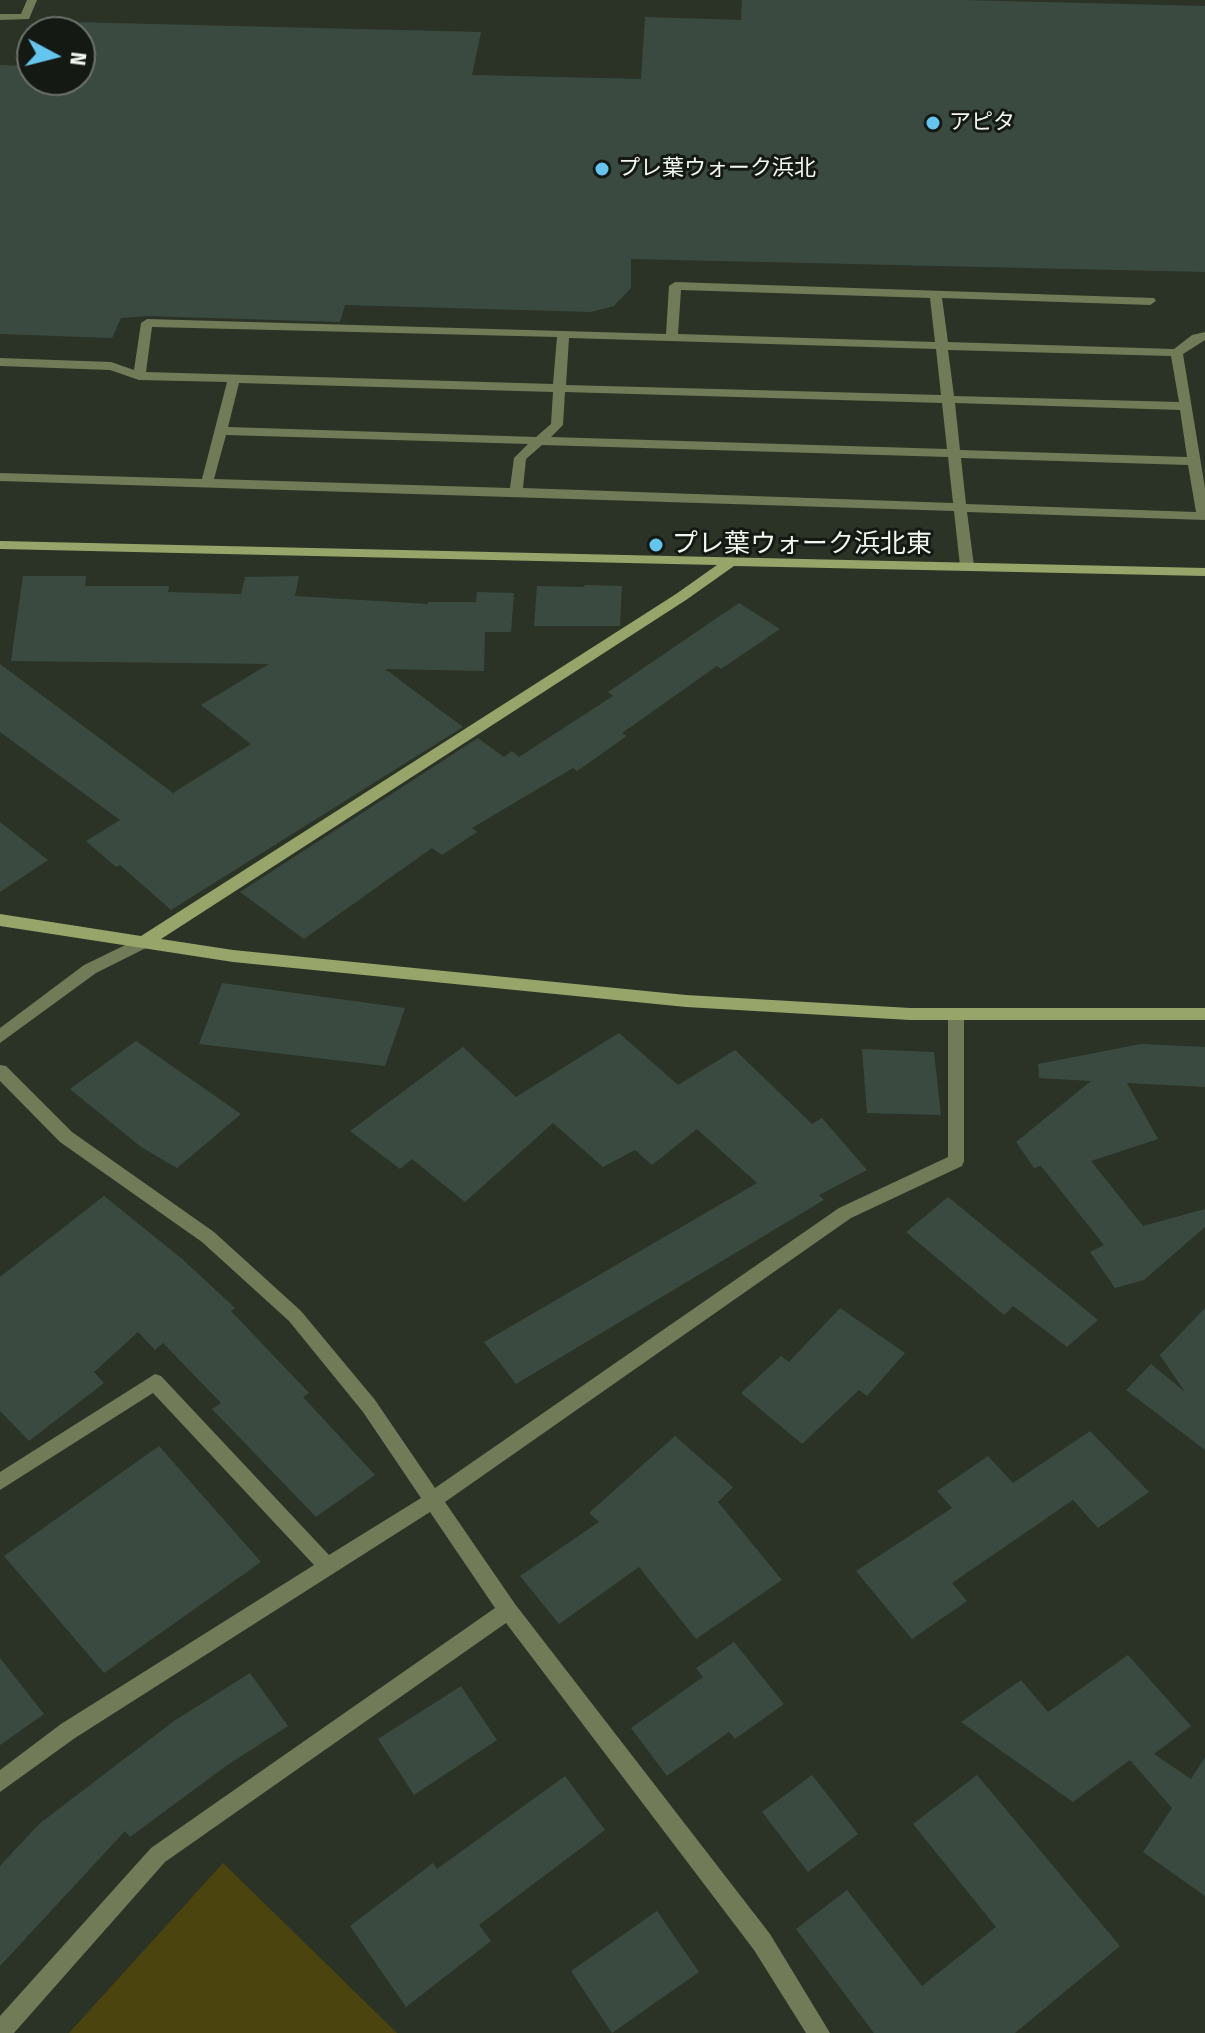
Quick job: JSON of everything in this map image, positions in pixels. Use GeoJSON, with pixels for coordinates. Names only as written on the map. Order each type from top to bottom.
{"type":"FeatureCollection","features":[{"type":"Feature","properties":{"kind":"street"},"geometry":{"type":"LineString","coordinates":[[0,17],[25,17],[32,0]]}},
{"type":"Feature","properties":{"kind":"street"},"geometry":{"type":"LineString","coordinates":[[672,337],[675,286],[1150,301]]}},
{"type":"Feature","properties":{"kind":"street"},"geometry":{"type":"LineString","coordinates":[[936,294],[967,566]]}},
{"type":"Feature","properties":{"kind":"street"},"geometry":{"type":"LineString","coordinates":[[139,376],[147,323],[1177,353],[1196,338],[1205,336]]}},
{"type":"Feature","properties":{"kind":"street"},"geometry":{"type":"LineString","coordinates":[[516,492],[520,458],[557,425],[563,334]]}},
{"type":"Feature","properties":{"kind":"street"},"geometry":{"type":"LineString","coordinates":[[1177,353],[1205,531]]}},
{"type":"Feature","properties":{"kind":"street"},"geometry":{"type":"LineString","coordinates":[[0,362],[111,366],[139,376],[1186,406]]}},
{"type":"Feature","properties":{"kind":"street"},"geometry":{"type":"LineString","coordinates":[[207,483],[234,379]]}},
{"type":"Feature","properties":{"kind":"street"},"geometry":{"type":"LineString","coordinates":[[220,431],[1194,461]]}},
{"type":"Feature","properties":{"kind":"street"},"geometry":{"type":"LineString","coordinates":[[0,477],[1203,516]]}},
{"type":"Feature","properties":{"kind":"street"},"geometry":{"type":"LineString","coordinates":[[0,545],[1205,572]]}},
{"type":"Feature","properties":{"kind":"street"},"geometry":{"type":"LineString","coordinates":[[0,1037],[90,969],[144,942],[681,597],[732,561]]}},
{"type":"Feature","properties":{"kind":"street"},"geometry":{"type":"LineString","coordinates":[[0,920],[233,956],[686,1001],[956,1014],[1205,1014]]}},
{"type":"Feature","properties":{"kind":"street"},"geometry":{"type":"LineString","coordinates":[[0,1782],[68,1731],[433,1500],[845,1213],[956,1161],[956,1014]]}},
{"type":"Feature","properties":{"kind":"street"},"geometry":{"type":"LineString","coordinates":[[0,1071],[66,1137],[208,1237],[295,1316],[369,1406],[508,1610],[762,1942],[819,2033]]}},
{"type":"Feature","properties":{"kind":"street"},"geometry":{"type":"LineString","coordinates":[[0,1482],[155,1382],[328,1567]]}},
{"type":"Feature","properties":{"kind":"street"},"geometry":{"type":"LineString","coordinates":[[0,2032],[158,1855],[508,1610]]}},
{"type":"Feature","properties":{"kind":"shaded area"},"geometry":{"type":"Polygon","coordinates":[[[223,1863],[397,2033],[69,2033],[223,1863]]]}},
{"type":"Feature","properties":{"kind":"building","name":"プレ葉ウォーク浜北"},"geometry":{"type":"Polygon","coordinates":[[[742,0],[963,0],[1205,6],[1205,272],[631,259],[631,288],[614,306],[591,312],[345,305],[340,322],[147,316],[121,318],[112,338],[0,334],[0,65],[16,66],[16,96],[96,96],[96,23],[481,32],[472,75],[641,79],[645,17],[741,20],[742,0]]]}},
{"type":"Feature","properties":{"kind":"building"},"geometry":{"type":"Polygon","coordinates":[[[23,576],[86,576],[85,586],[169,586],[168,592],[241,594],[245,577],[299,576],[295,596],[428,604],[476,602],[477,592],[514,593],[511,632],[485,632],[484,671],[385,669],[463,727],[171,910],[120,865],[116,867],[86,841],[120,820],[0,732],[0,664],[173,793],[251,744],[201,705],[269,664],[11,661],[23,576]]]}},
{"type":"Feature","properties":{"kind":"building"},"geometry":{"type":"Polygon","coordinates":[[[537,586],[622,586],[620,626],[534,626],[537,586]]]}},
{"type":"Feature","properties":{"kind":"building"},"geometry":{"type":"Polygon","coordinates":[[[739,603],[780,629],[721,669],[717,666],[622,733],[627,736],[577,771],[573,768],[472,828],[477,832],[442,855],[432,848],[304,939],[240,892],[478,738],[504,757],[512,751],[519,757],[613,696],[608,692],[739,603]]]}},
{"type":"Feature","properties":{"kind":"building"},"geometry":{"type":"Polygon","coordinates":[[[0,822],[48,860],[0,892],[0,822]]]}},
{"type":"Feature","properties":{"kind":"building"},"geometry":{"type":"Polygon","coordinates":[[[222,983],[405,1008],[385,1066],[199,1044],[222,983]]]}},
{"type":"Feature","properties":{"kind":"building"},"geometry":{"type":"Polygon","coordinates":[[[619,1033],[678,1085],[735,1050],[812,1124],[822,1118],[867,1170],[819,1195],[824,1200],[516,1384],[484,1342],[757,1183],[697,1129],[652,1165],[635,1150],[603,1167],[553,1123],[465,1202],[412,1159],[400,1169],[350,1131],[463,1047],[516,1097],[619,1033]]]}},
{"type":"Feature","properties":{"kind":"building"},"geometry":{"type":"Polygon","coordinates":[[[136,1041],[241,1114],[177,1168],[141,1147],[70,1089],[136,1041]]]}},
{"type":"Feature","properties":{"kind":"building"},"geometry":{"type":"Polygon","coordinates":[[[1141,1044],[1205,1047],[1205,1087],[1127,1083],[1158,1139],[1091,1161],[1143,1226],[1205,1209],[1205,1227],[1144,1280],[1115,1288],[1090,1252],[1104,1245],[1041,1166],[1034,1168],[1016,1142],[1091,1081],[1039,1078],[1038,1064],[1141,1044]]]}},
{"type":"Feature","properties":{"kind":"building"},"geometry":{"type":"Polygon","coordinates":[[[862,1049],[934,1052],[941,1115],[867,1113],[862,1049]]]}},
{"type":"Feature","properties":{"kind":"building"},"geometry":{"type":"Polygon","coordinates":[[[104,1196],[181,1258],[235,1308],[231,1311],[309,1393],[303,1397],[375,1475],[316,1517],[212,1409],[221,1403],[163,1343],[155,1350],[138,1332],[94,1372],[104,1383],[29,1441],[0,1411],[0,1277],[104,1196]]]}},
{"type":"Feature","properties":{"kind":"building"},"geometry":{"type":"Polygon","coordinates":[[[948,1197],[1098,1320],[1067,1347],[1013,1306],[1004,1315],[906,1232],[948,1197]]]}},
{"type":"Feature","properties":{"kind":"building"},"geometry":{"type":"Polygon","coordinates":[[[840,1308],[905,1353],[867,1396],[859,1390],[802,1444],[741,1393],[781,1356],[789,1362],[840,1308]]]}},
{"type":"Feature","properties":{"kind":"building"},"geometry":{"type":"Polygon","coordinates":[[[1205,1308],[1205,1450],[1126,1390],[1151,1364],[1185,1392],[1160,1355],[1205,1308]]]}},
{"type":"Feature","properties":{"kind":"building"},"geometry":{"type":"Polygon","coordinates":[[[1090,1431],[1149,1492],[1098,1528],[1073,1500],[952,1583],[967,1601],[912,1639],[856,1571],[952,1508],[937,1491],[988,1456],[1013,1483],[1090,1431]]]}},
{"type":"Feature","properties":{"kind":"building"},"geometry":{"type":"Polygon","coordinates":[[[675,1436],[733,1487],[718,1502],[782,1580],[696,1639],[639,1567],[559,1624],[520,1576],[599,1522],[589,1513],[675,1436]]]}},
{"type":"Feature","properties":{"kind":"building"},"geometry":{"type":"Polygon","coordinates":[[[159,1446],[261,1562],[104,1673],[4,1556],[159,1446]]]}},
{"type":"Feature","properties":{"kind":"building"},"geometry":{"type":"Polygon","coordinates":[[[734,1642],[784,1704],[735,1739],[729,1732],[667,1776],[631,1728],[703,1677],[696,1668],[734,1642]]]}},
{"type":"Feature","properties":{"kind":"building"},"geometry":{"type":"Polygon","coordinates":[[[1128,1655],[1191,1726],[1154,1754],[1191,1779],[1205,1757],[1205,1896],[1143,1852],[1172,1808],[1130,1760],[1073,1802],[961,1722],[1021,1680],[1048,1712],[1128,1655]]]}},
{"type":"Feature","properties":{"kind":"building"},"geometry":{"type":"Polygon","coordinates":[[[0,1658],[44,1714],[0,1745],[0,1658]]]}},
{"type":"Feature","properties":{"kind":"building"},"geometry":{"type":"Polygon","coordinates":[[[250,1673],[288,1726],[226,1766],[130,1837],[125,1831],[0,1966],[0,1866],[39,1824],[174,1721],[250,1673]]]}},
{"type":"Feature","properties":{"kind":"building"},"geometry":{"type":"Polygon","coordinates":[[[461,1686],[497,1740],[414,1795],[378,1739],[461,1686]]]}},
{"type":"Feature","properties":{"kind":"building"},"geometry":{"type":"Polygon","coordinates":[[[812,1775],[858,1834],[808,1872],[762,1812],[812,1775]]]}},
{"type":"Feature","properties":{"kind":"building"},"geometry":{"type":"Polygon","coordinates":[[[977,1775],[1120,1946],[1015,2033],[874,2033],[796,1929],[847,1890],[922,1986],[996,1927],[913,1824],[977,1775]]]}},
{"type":"Feature","properties":{"kind":"building"},"geometry":{"type":"Polygon","coordinates":[[[565,1776],[605,1830],[479,1925],[491,1941],[406,2007],[350,1926],[433,1863],[437,1869],[565,1776]]]}},
{"type":"Feature","properties":{"kind":"building"},"geometry":{"type":"Polygon","coordinates":[[[657,1911],[699,1972],[612,2033],[571,1971],[657,1911]]]}},
{"type":"Feature","properties":{"kind":"place","name":"アピタ"},"geometry":{"type":"Point","coordinates":[933,123]}},
{"type":"Feature","properties":{"kind":"place","name":"プレ葉ウォーク浜北"},"geometry":{"type":"Point","coordinates":[602,169]}},
{"type":"Feature","properties":{"kind":"place","name":"プレ葉ウォーク浜北東"},"geometry":{"type":"Point","coordinates":[656,545]}}]}
